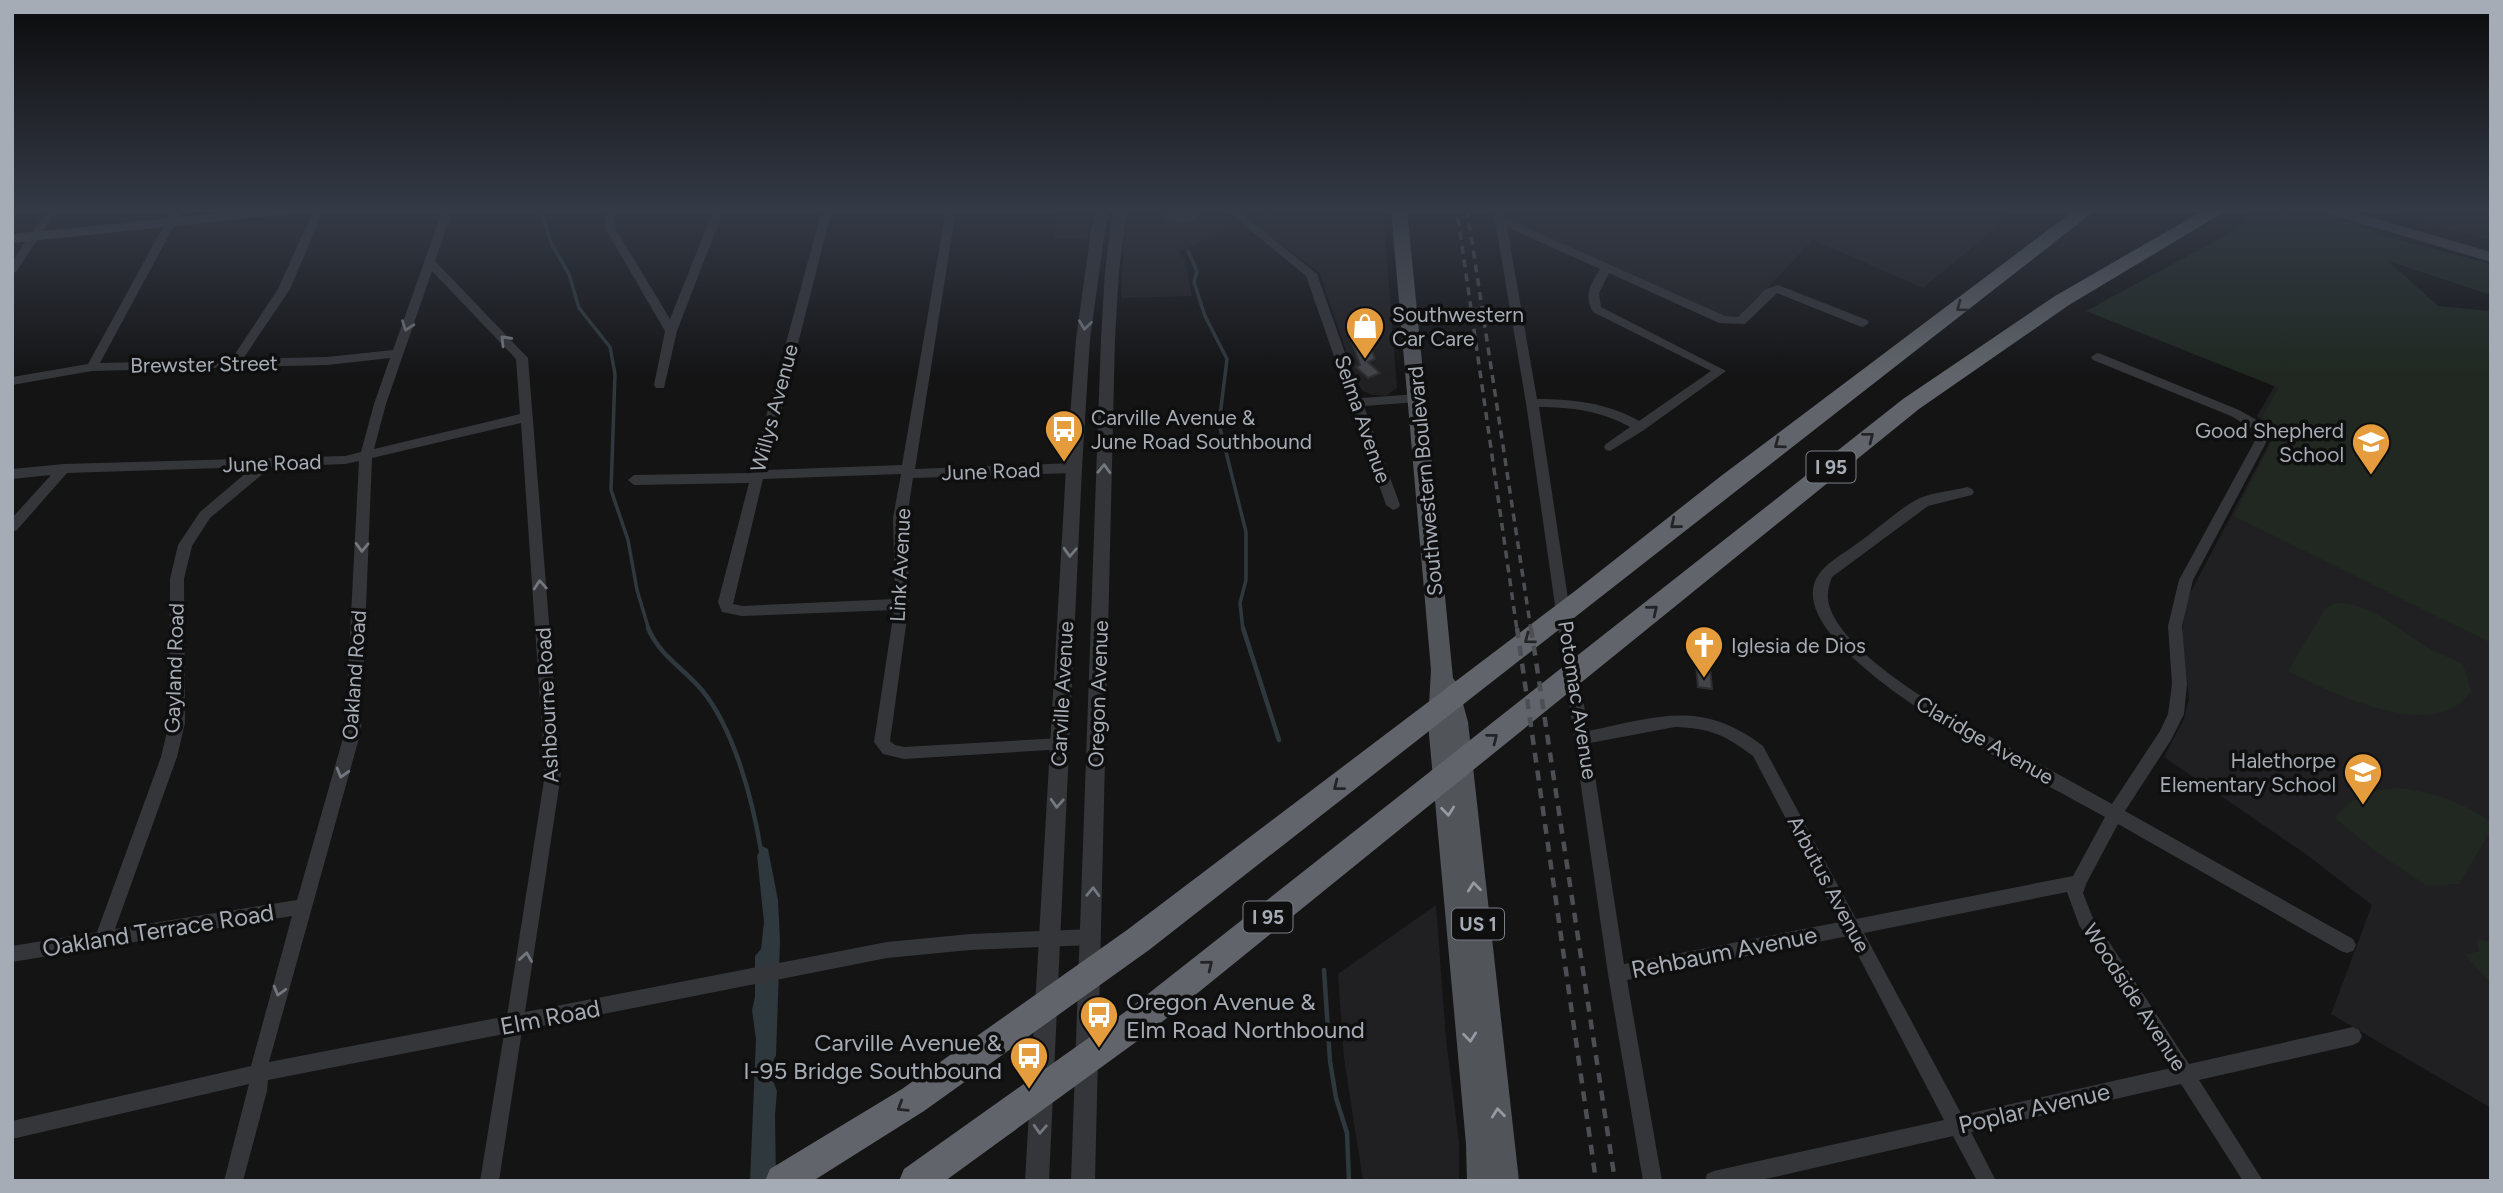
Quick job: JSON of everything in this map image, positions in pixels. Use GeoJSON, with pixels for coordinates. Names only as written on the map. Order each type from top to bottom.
{"type":"FeatureCollection","features":[{"type":"Feature","properties":{"kind":"highway","name":"I 95"},"geometry":{"type":"LineString","coordinates":[[916,1181],[1136,1023],[1911,404],[2001,340],[2118,265]]}},
{"type":"Feature","properties":{"kind":"highway"},"geometry":{"type":"LineString","coordinates":[[2114,267],[2119,265]]}},
{"type":"Feature","properties":{"kind":"highway","name":"I 95"},"geometry":{"type":"LineString","coordinates":[[782,1181],[999,1041],[1138,940],[1584,598],[1729,482],[2015,266]]}},
{"type":"Feature","properties":{"kind":"main road","name":"Southwestern Boulevard"},"geometry":{"type":"LineString","coordinates":[[1405,265],[1442,670],[1439,723],[1479,1127],[1481,1181]]}},
{"type":"Feature","properties":{"kind":"main road","name":"Southwestern Boulevard"},"geometry":{"type":"LineString","coordinates":[[1442,670],[1457,722],[1505,1181]]}},
{"type":"Feature","properties":{"kind":"street"},"geometry":{"type":"LineString","coordinates":[[92,368],[148,265]]}},
{"type":"Feature","properties":{"kind":"street"},"geometry":{"type":"LineString","coordinates":[[234,364],[284,289],[295,265]]}},
{"type":"Feature","properties":{"kind":"street","name":"Oakland Road"},"geometry":{"type":"LineString","coordinates":[[233,1181],[258,1091],[260,1059],[353,731],[366,456],[397,353],[428,265]]}},
{"type":"Feature","properties":{"kind":"street","name":"Ashbourne Road"},"geometry":{"type":"LineString","coordinates":[[433,265],[522,358],[553,787],[489,1181]]}},
{"type":"Feature","properties":{"kind":"street"},"geometry":{"type":"LineString","coordinates":[[632,265],[671,331]]}},
{"type":"Feature","properties":{"kind":"street"},"geometry":{"type":"LineString","coordinates":[[660,385],[671,331],[697,265]]}},
{"type":"Feature","properties":{"kind":"street","name":"Willys Avenue"},"geometry":{"type":"LineString","coordinates":[[812,265],[725,594],[727,608],[742,611],[902,604]]}},
{"type":"Feature","properties":{"kind":"street","name":"Link Avenue"},"geometry":{"type":"LineString","coordinates":[[942,265],[900,519],[902,604],[882,733],[885,748],[904,753],[1060,744]]}},
{"type":"Feature","properties":{"kind":"street","name":"Carville Avenue"},"geometry":{"type":"LineString","coordinates":[[1037,1181],[1074,468],[1092,265]]}},
{"type":"Feature","properties":{"kind":"street","name":"Oregon Avenue"},"geometry":{"type":"LineString","coordinates":[[1083,1181],[1107,377],[1113,265]]}},
{"type":"Feature","properties":{"kind":"street","name":"Selma Avenue"},"geometry":{"type":"LineString","coordinates":[[1299,265],[1311,274],[1393,505]]}},
{"type":"Feature","properties":{"kind":"street","name":"Potomac Avenue"},"geometry":{"type":"LineString","coordinates":[[1508,265],[1584,738],[1617,974],[1653,1181]]}},
{"type":"Feature","properties":{"kind":"street"},"geometry":{"type":"LineString","coordinates":[[1602,265],[1723,320],[1741,321],[1770,291],[1778,289],[1863,323]]}},
{"type":"Feature","properties":{"kind":"street"},"geometry":{"type":"LineString","coordinates":[[1607,267],[1592,294],[1597,309],[1720,371],[1610,447]]}},
{"type":"Feature","properties":{"kind":"street","name":"Brewster Street"},"geometry":{"type":"LineString","coordinates":[[12,381],[92,368],[327,361],[397,353]]}},
{"type":"Feature","properties":{"kind":"street"},"geometry":{"type":"LineString","coordinates":[[2078,882],[2141,769],[2168,732],[2175,714],[2179,680],[2175,632],[2180,598],[2186,580],[2263,437],[2256,425],[2235,413],[2097,357]]}},
{"type":"Feature","properties":{"kind":"street"},"geometry":{"type":"LineString","coordinates":[[1080,378],[1107,377]]}},
{"type":"Feature","properties":{"kind":"street"},"geometry":{"type":"LineString","coordinates":[[1356,402],[1418,398]]}},
{"type":"Feature","properties":{"kind":"street"},"geometry":{"type":"LineString","coordinates":[[1532,403],[1593,406],[1625,417],[1640,427]]}},
{"type":"Feature","properties":{"kind":"street","name":"June Road"},"geometry":{"type":"LineString","coordinates":[[12,474],[64,469],[325,462],[366,456],[527,417]]}},
{"type":"Feature","properties":{"kind":"street","name":"Gayland Road"},"geometry":{"type":"LineString","coordinates":[[103,939],[170,757],[177,723],[177,579],[185,545],[205,515],[266,464]]}},
{"type":"Feature","properties":{"kind":"street","name":"June Road"},"geometry":{"type":"LineString","coordinates":[[634,480],[1074,468]]}},
{"type":"Feature","properties":{"kind":"street"},"geometry":{"type":"LineString","coordinates":[[12,527],[64,469]]}},
{"type":"Feature","properties":{"kind":"street","name":"Claridge Avenue"},"geometry":{"type":"LineString","coordinates":[[1967,492],[1924,502],[1826,574],[1819,583],[1818,592],[1825,613],[1858,655],[1890,684],[1924,707],[2347,945]]}},
{"type":"Feature","properties":{"kind":"street","name":"Arbutus Avenue"},"geometry":{"type":"LineString","coordinates":[[1584,738],[1691,720],[1718,724],[1739,734],[1758,751],[1769,767],[1987,1181]]}},
{"type":"Feature","properties":{"kind":"street","name":"Rehbaum Avenue"},"geometry":{"type":"LineString","coordinates":[[1617,974],[2078,882]]}},
{"type":"Feature","properties":{"kind":"street","name":"Woodside Avenue"},"geometry":{"type":"LineString","coordinates":[[2078,882],[2075,893],[2085,920],[2254,1181]]}},
{"type":"Feature","properties":{"kind":"street","name":"Oakland Terrace Road"},"geometry":{"type":"LineString","coordinates":[[12,954],[304,906]]}},
{"type":"Feature","properties":{"kind":"street","name":"Elm Road"},"geometry":{"type":"LineString","coordinates":[[12,1130],[259,1073],[917,946],[1091,937]]}},
{"type":"Feature","properties":{"kind":"street","name":"Poplar Avenue"},"geometry":{"type":"LineString","coordinates":[[1714,1181],[2353,1036]]}},
{"type":"Feature","properties":{"kind":"shaded area"},"geometry":{"type":"Polygon","coordinates":[[[1122,265],[1186,265],[1192,296],[1121,298],[1122,265]]]}},
{"type":"Feature","properties":{"kind":"shaded area"},"geometry":{"type":"Polygon","coordinates":[[[1309,265],[1387,265],[1397,388],[1386,396],[1363,391],[1357,383],[1319,272],[1309,265]]]}},
{"type":"Feature","properties":{"kind":"shaded area"},"geometry":{"type":"Polygon","coordinates":[[[1607,265],[1789,265],[1740,316],[1728,318],[1607,265]]]}},
{"type":"Feature","properties":{"kind":"shaded area"},"geometry":{"type":"Polygon","coordinates":[[[1870,265],[1951,265],[1923,288],[1870,265]]]}},
{"type":"Feature","properties":{"kind":"shaded area","name":"Good Shepherd School"},"geometry":{"type":"Polygon","coordinates":[[[2172,265],[2392,265],[2438,306],[2491,311],[2491,643],[2234,516],[2276,433],[2262,416],[2279,388],[2086,311],[2172,265]]]}},
{"type":"Feature","properties":{"kind":"shaded area","name":"Good Shepherd School"},"geometry":{"type":"Polygon","coordinates":[[[2399,265],[2491,265],[2491,295],[2399,265]]]}},
{"type":"Feature","properties":{"kind":"shaded area","name":"Halethorpe Elementary School"},"geometry":{"type":"Polygon","coordinates":[[[2307,330],[2491,354],[2491,1108],[2331,1014],[2372,905],[2307,855],[2164,757],[2184,719],[2189,699],[2182,634],[2186,601],[2272,438],[2270,428],[2257,416],[2307,330]]]}},
{"type":"Feature","properties":{"kind":"shaded area"},"geometry":{"type":"Polygon","coordinates":[[[2334,603],[2362,607],[2386,619],[2432,650],[2463,664],[2471,691],[2455,707],[2434,714],[2409,714],[2382,710],[2355,701],[2288,671],[2325,609],[2334,603]]]}},
{"type":"Feature","properties":{"kind":"shaded area"},"geometry":{"type":"Polygon","coordinates":[[[2399,788],[2447,799],[2491,822],[2491,830],[2459,884],[2426,885],[2375,851],[2335,818],[2356,798],[2379,790],[2399,788]]]}},
{"type":"Feature","properties":{"kind":"shaded area"},"geometry":{"type":"Polygon","coordinates":[[[762,846],[768,849],[778,900],[780,941],[776,1055],[767,1076],[777,1091],[776,1181],[750,1181],[756,1039],[752,1010],[755,997],[755,956],[761,949],[764,922],[757,856],[762,846]]]}},
{"type":"Feature","properties":{"kind":"shaded area"},"geometry":{"type":"Polygon","coordinates":[[[1436,905],[1446,1039],[1459,1142],[1459,1181],[1363,1181],[1344,1058],[1338,974],[1436,905]]]}},
{"type":"Feature","properties":{"kind":"shaded area"},"geometry":{"type":"Polygon","coordinates":[[[2478,939],[2491,942],[2491,983],[2465,955],[2479,951],[2476,942],[2478,939]]]}},
{"type":"Feature","properties":{"kind":"building","name":"Southwestern Car Care"},"geometry":{"type":"Polygon","coordinates":[[[1368,340],[1375,359],[1368,362],[1380,373],[1368,378],[1356,367],[1360,365],[1352,342],[1368,340]]]}},
{"type":"Feature","properties":{"kind":"building","name":"Iglesia de Dios"},"geometry":{"type":"Polygon","coordinates":[[[1696,665],[1710,667],[1712,689],[1698,687],[1696,665]]]}},
{"type":"Feature","properties":{"kind":"waterway"},"geometry":{"type":"LineString","coordinates":[[564,265],[579,308],[610,347],[615,374],[611,490],[628,540],[637,590],[649,630]]}},
{"type":"Feature","properties":{"kind":"waterway"},"geometry":{"type":"LineString","coordinates":[[1194,265],[1197,271],[1194,282],[1205,316],[1227,359],[1219,424],[1246,532],[1246,580],[1240,603],[1243,630]]}},
{"type":"Feature","properties":{"kind":"waterway"},"geometry":{"type":"LineString","coordinates":[[1243,628],[1279,740]]}},
{"type":"Feature","properties":{"kind":"waterway"},"geometry":{"type":"LineString","coordinates":[[649,630],[665,654],[701,689],[723,724],[747,788],[761,851]]}},
{"type":"Feature","properties":{"kind":"waterway"},"geometry":{"type":"LineString","coordinates":[[1324,970],[1330,1061],[1336,1098],[1347,1133],[1349,1181]]}},
{"type":"Feature","properties":{"kind":"railway"},"geometry":{"type":"LineString","coordinates":[[1465,265],[1517,630]]}},
{"type":"Feature","properties":{"kind":"railway"},"geometry":{"type":"LineString","coordinates":[[1475,265],[1531,630]]}},
{"type":"Feature","properties":{"kind":"railway"},"geometry":{"type":"LineString","coordinates":[[1517,628],[1596,1181]]}},
{"type":"Feature","properties":{"kind":"railway"},"geometry":{"type":"LineString","coordinates":[[1531,628],[1615,1181]]}},
{"type":"Feature","properties":{"kind":"place","name":"Southwestern Car Care"},"geometry":{"type":"Point","coordinates":[1365,360]}},
{"type":"Feature","properties":{"kind":"place","name":"Carville Avenue & June Road Southbound"},"geometry":{"type":"Point","coordinates":[1064,463]}},
{"type":"Feature","properties":{"kind":"place","name":"Good Shepherd School"},"geometry":{"type":"Point","coordinates":[2371,476]}},
{"type":"Feature","properties":{"kind":"place","name":"Iglesia de Dios"},"geometry":{"type":"Point","coordinates":[1704,679]}},
{"type":"Feature","properties":{"kind":"place","name":"Halethorpe Elementary School"},"geometry":{"type":"Point","coordinates":[2363,806]}},
{"type":"Feature","properties":{"kind":"place","name":"Oregon Avenue & Elm Road Northbound"},"geometry":{"type":"Point","coordinates":[1099,1049]}},
{"type":"Feature","properties":{"kind":"place","name":"Carville Avenue & I-95 Bridge Southbound"},"geometry":{"type":"Point","coordinates":[1029,1090]}}]}
